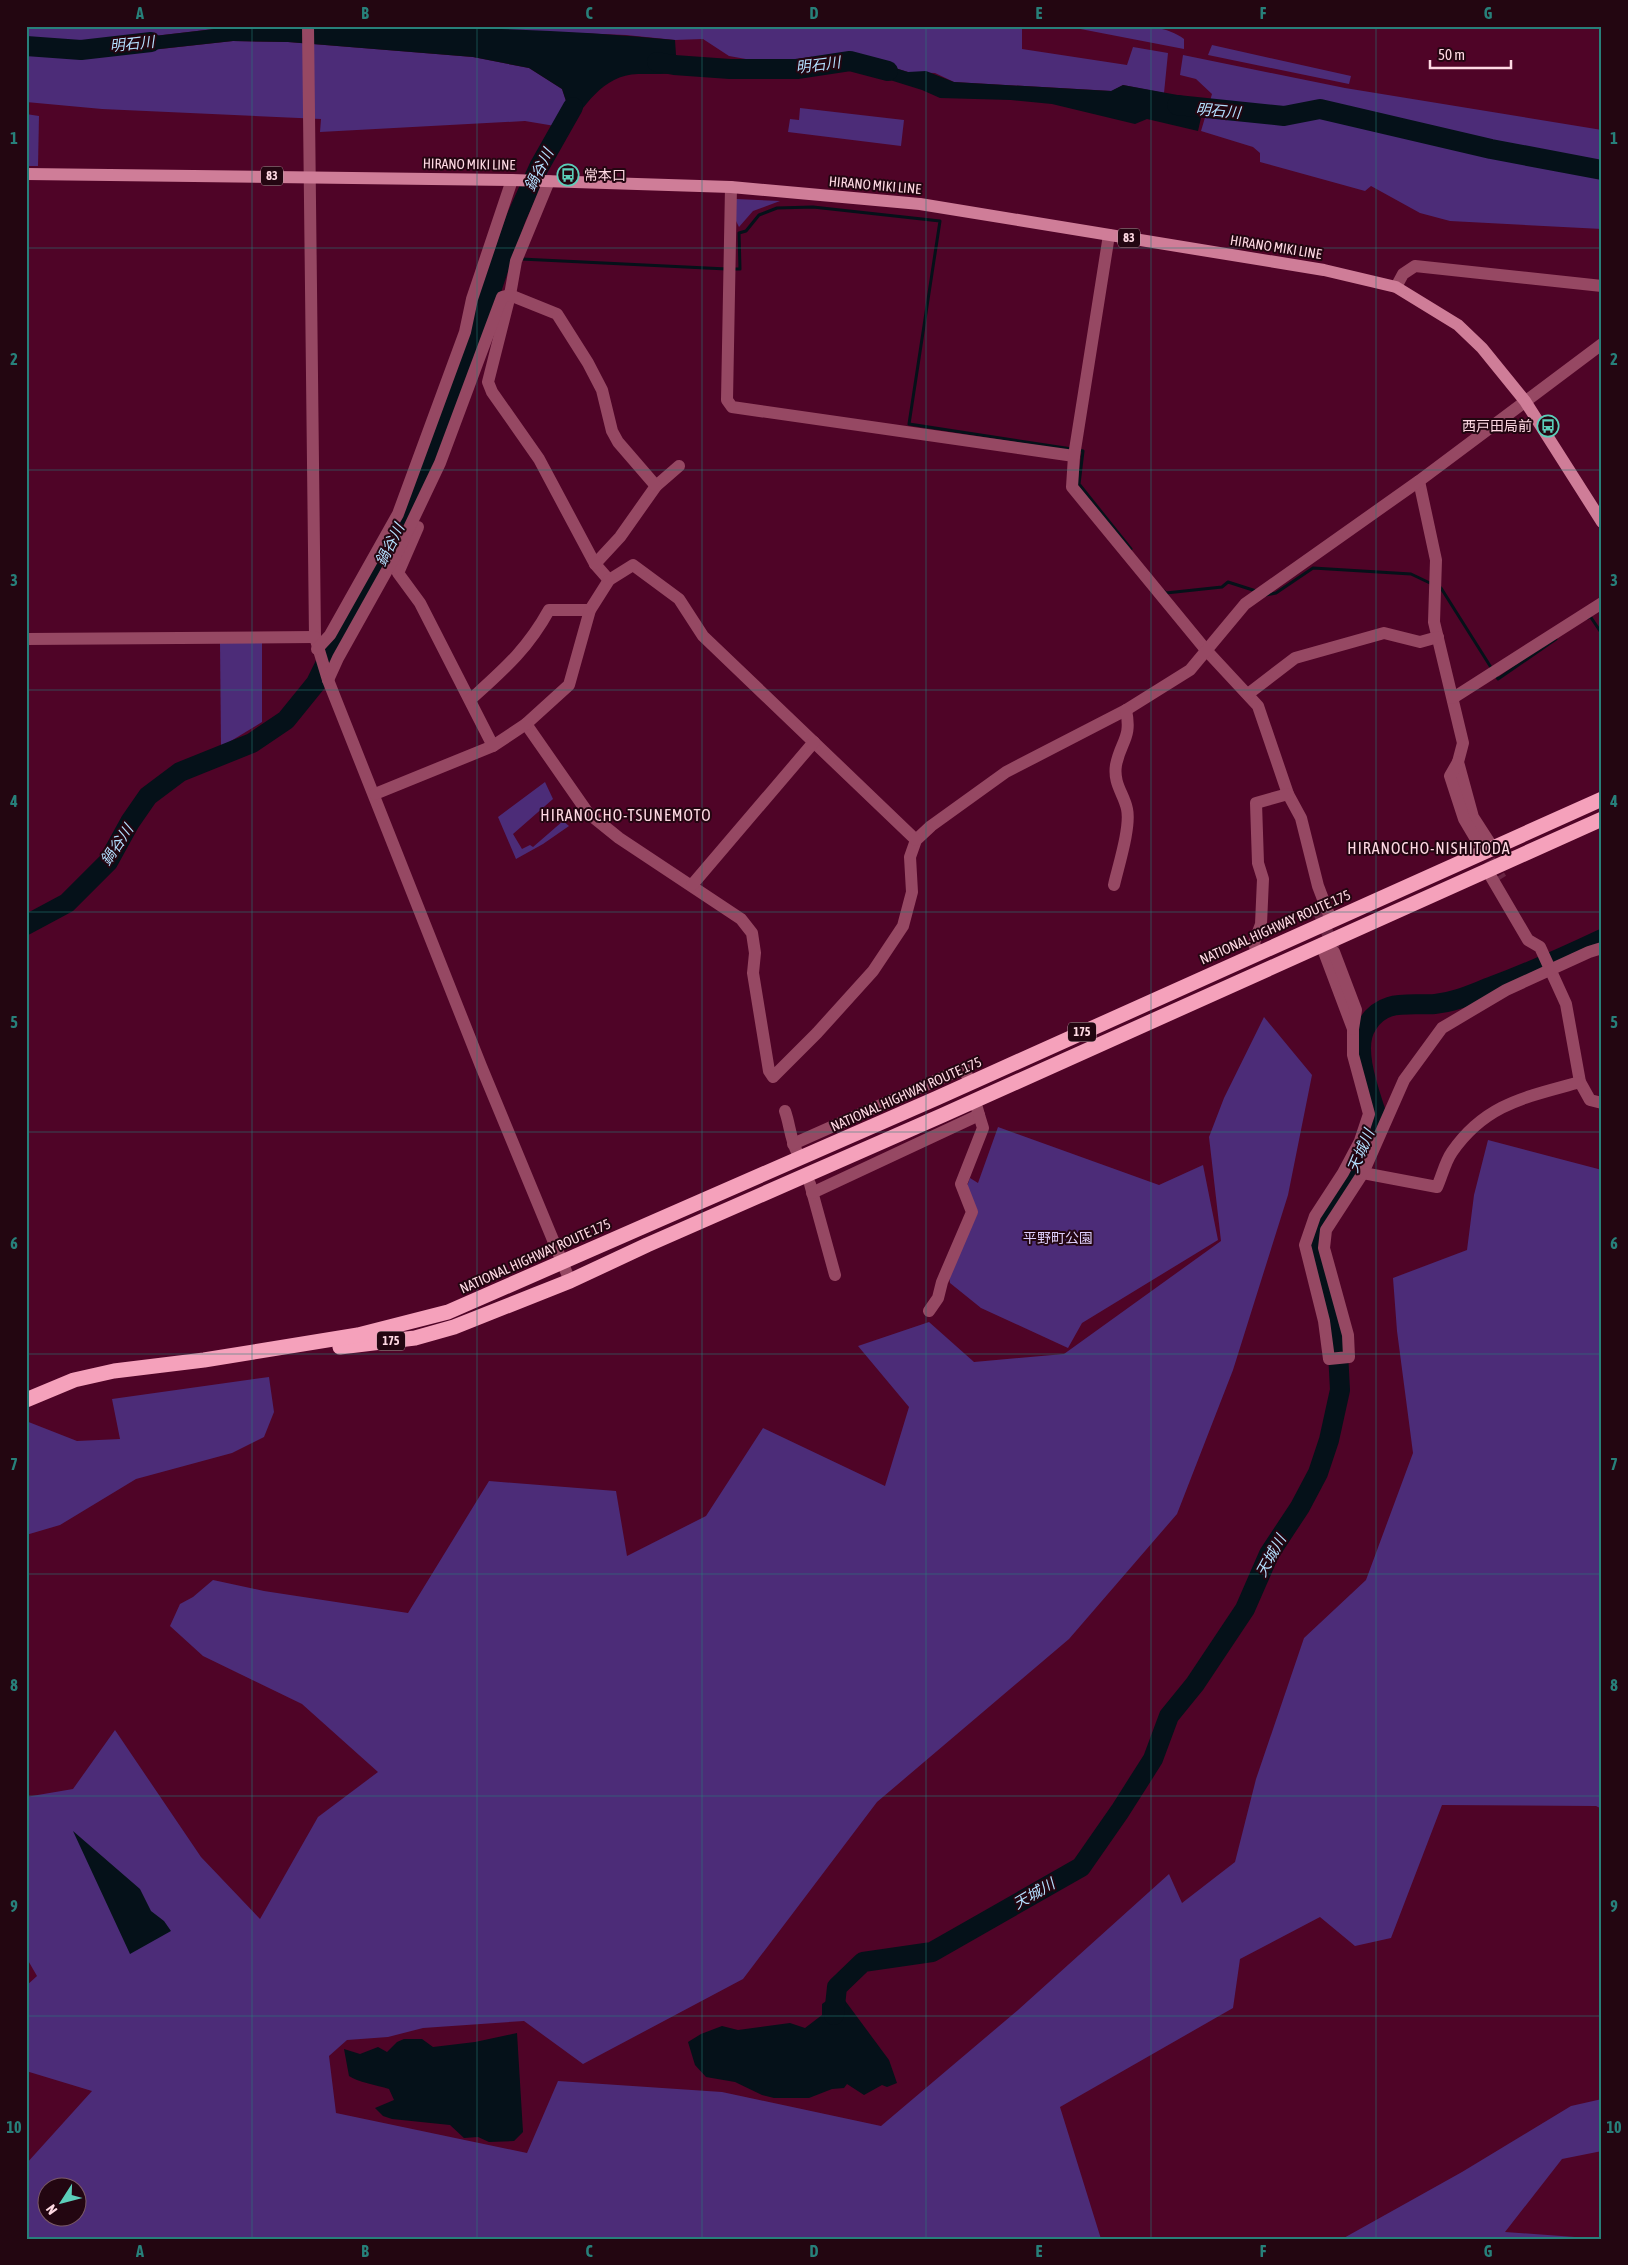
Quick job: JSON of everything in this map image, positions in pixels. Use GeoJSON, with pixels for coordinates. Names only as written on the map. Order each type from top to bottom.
{"type":"FeatureCollection","features":[{"type":"Feature","properties":{"kind":"highway","name":"NATIONAL HIGHWAY ROUTE 175"},"geometry":{"type":"LineString","coordinates":[[204,1360],[358,1335],[448,1312],[562,1263],[639,1227],[800,1159],[1602,799]]}},
{"type":"Feature","properties":{"kind":"highway","name":"NATIONAL HIGHWAY ROUTE 175"},"geometry":{"type":"LineString","coordinates":[[26,1400],[74,1380],[114,1370],[415,1338],[454,1327],[570,1281],[808,1174],[977,1108],[1328,948],[1487,870],[1602,819]]}},
{"type":"Feature","properties":{"kind":"main road","name":"HIRANO MIKI LINE"},"geometry":{"type":"LineString","coordinates":[[26,174],[310,176],[731,187],[920,204],[1324,270],[1396,287],[1458,324],[1482,348],[1525,401],[1602,522]]}},
{"type":"Feature","properties":{"kind":"street"},"geometry":{"type":"LineString","coordinates":[[308,26],[316,643],[328,680],[375,794],[485,1075],[570,1281]]}},
{"type":"Feature","properties":{"kind":"street"},"geometry":{"type":"LineString","coordinates":[[26,639],[316,643],[330,635],[398,514],[465,332],[472,299],[515,180]]}},
{"type":"Feature","properties":{"kind":"street"},"geometry":{"type":"LineString","coordinates":[[546,181],[516,261],[510,295],[488,382],[492,392],[539,459],[595,564],[609,580]]}},
{"type":"Feature","properties":{"kind":"street"},"geometry":{"type":"LineString","coordinates":[[731,187],[727,400],[732,407],[1074,456]]}},
{"type":"Feature","properties":{"kind":"street"},"geometry":{"type":"LineString","coordinates":[[1109,235],[1074,456],[1072,487],[1206,650],[1258,706],[1288,794],[1301,818],[1318,886],[1331,920]]}},
{"type":"Feature","properties":{"kind":"street"},"geometry":{"type":"LineString","coordinates":[[1396,287],[1403,274],[1415,266],[1602,286]]}},
{"type":"Feature","properties":{"kind":"street"},"geometry":{"type":"LineString","coordinates":[[328,680],[338,658],[400,547],[440,463],[502,297],[510,295],[557,314],[588,363],[602,390],[612,431],[618,442],[656,486]]}},
{"type":"Feature","properties":{"kind":"street"},"geometry":{"type":"LineString","coordinates":[[526,724],[588,813],[619,838],[742,919],[752,932],[755,953],[753,973],[769,1071],[773,1077],[817,1033],[873,971],[904,926],[912,892],[910,857],[916,840],[931,826],[1006,772],[1126,710],[1190,670],[1245,604],[1419,481],[1602,344]]}},
{"type":"Feature","properties":{"kind":"street"},"geometry":{"type":"LineString","coordinates":[[420,454],[440,463]]}},
{"type":"Feature","properties":{"kind":"street"},"geometry":{"type":"LineString","coordinates":[[440,463],[439,481],[398,573],[420,603],[492,746]]}},
{"type":"Feature","properties":{"kind":"street"},"geometry":{"type":"LineString","coordinates":[[595,564],[620,537],[656,486],[679,466]]}},
{"type":"Feature","properties":{"kind":"street"},"geometry":{"type":"LineString","coordinates":[[1419,481],[1436,560],[1434,622],[1463,743],[1458,762],[1450,776],[1464,819],[1477,841]]}},
{"type":"Feature","properties":{"kind":"street"},"geometry":{"type":"LineString","coordinates":[[375,794],[492,746],[526,724],[569,685],[590,610],[609,580],[633,565],[678,599],[702,636],[916,840]]}},
{"type":"Feature","properties":{"kind":"street"},"geometry":{"type":"LineString","coordinates":[[1453,698],[1602,603]]}},
{"type":"Feature","properties":{"kind":"street"},"geometry":{"type":"LineString","coordinates":[[470,700],[521,653],[536,633],[549,610],[590,610]]}},
{"type":"Feature","properties":{"kind":"street"},"geometry":{"type":"LineString","coordinates":[[1248,694],[1295,658],[1384,633],[1420,642],[1438,637]]}},
{"type":"Feature","properties":{"kind":"street"},"geometry":{"type":"LineString","coordinates":[[1114,885],[1125,838],[1128,810],[1118,790],[1116,766],[1130,728],[1126,710]]}},
{"type":"Feature","properties":{"kind":"street"},"geometry":{"type":"LineString","coordinates":[[692,885],[814,742]]}},
{"type":"Feature","properties":{"kind":"street"},"geometry":{"type":"LineString","coordinates":[[1458,762],[1473,817],[1493,848]]}},
{"type":"Feature","properties":{"kind":"street"},"geometry":{"type":"LineString","coordinates":[[1257,953],[1254,943],[1261,924],[1263,879],[1258,863],[1256,803],[1288,794]]}},
{"type":"Feature","properties":{"kind":"street"},"geometry":{"type":"LineString","coordinates":[[1306,839],[1301,857],[1317,907]]}},
{"type":"Feature","properties":{"kind":"street"},"geometry":{"type":"LineString","coordinates":[[1487,870],[1528,940],[1540,947]]}},
{"type":"Feature","properties":{"kind":"street"},"geometry":{"type":"LineString","coordinates":[[1501,879],[1540,947],[1566,1004],[1580,1082],[1590,1100],[1602,1103]]}},
{"type":"Feature","properties":{"kind":"street"},"geometry":{"type":"LineString","coordinates":[[1328,948],[1353,1029],[1353,1055],[1369,1114],[1360,1141],[1344,1173],[1315,1216],[1304,1245],[1324,1321],[1329,1359],[1349,1357],[1348,1335],[1324,1248],[1326,1230],[1363,1173],[1404,1080],[1442,1028],[1506,990],[1602,948]]}},
{"type":"Feature","properties":{"kind":"street"},"geometry":{"type":"LineString","coordinates":[[793,1144],[964,1068],[970,1083]]}},
{"type":"Feature","properties":{"kind":"street"},"geometry":{"type":"LineString","coordinates":[[1363,1173],[1437,1188],[1452,1153],[1482,1118],[1509,1103],[1580,1082]]}},
{"type":"Feature","properties":{"kind":"street"},"geometry":{"type":"LineString","coordinates":[[812,1192],[977,1108],[983,1128],[961,1184],[972,1212],[942,1282],[938,1298],[929,1311]]}},
{"type":"Feature","properties":{"kind":"street"},"geometry":{"type":"LineString","coordinates":[[785,1111],[793,1144],[800,1159]]}},
{"type":"Feature","properties":{"kind":"street"},"geometry":{"type":"LineString","coordinates":[[1360,1141],[1374,1146]]}},
{"type":"Feature","properties":{"kind":"street"},"geometry":{"type":"LineString","coordinates":[[808,1174],[835,1275]]}},
{"type":"Feature","properties":{"kind":"green space"},"geometry":{"type":"Polygon","coordinates":[[[1127,25],[1159,28],[1173,32],[1184,39],[1184,49],[1065,26],[1127,25]]]}},
{"type":"Feature","properties":{"kind":"green space"},"geometry":{"type":"Polygon","coordinates":[[[26,26],[240,26],[154,36],[125,43],[124,53],[233,41],[288,42],[473,57],[529,68],[562,89],[567,104],[555,126],[525,121],[320,132],[321,119],[102,109],[26,102],[26,26]]]}},
{"type":"Feature","properties":{"kind":"green space"},"geometry":{"type":"Polygon","coordinates":[[[407,26],[979,26],[1022,29],[1022,49],[1127,65],[1133,47],[1168,53],[1164,93],[1123,85],[1112,91],[954,82],[935,73],[908,72],[882,64],[863,62],[838,53],[813,58],[757,61],[729,56],[703,39],[675,40],[626,35],[407,26]]]}},
{"type":"Feature","properties":{"kind":"green space"},"geometry":{"type":"Polygon","coordinates":[[[1212,45],[1351,76],[1349,84],[1208,55],[1212,45]]]}},
{"type":"Feature","properties":{"kind":"green space"},"geometry":{"type":"Polygon","coordinates":[[[1183,55],[1345,88],[1602,130],[1602,229],[1450,221],[1420,213],[1371,186],[1365,191],[1260,162],[1260,153],[1253,147],[1201,131],[1212,94],[1196,79],[1180,75],[1183,55]]]}},
{"type":"Feature","properties":{"kind":"green space"},"geometry":{"type":"Polygon","coordinates":[[[800,108],[904,120],[901,146],[788,132],[790,119],[799,120],[800,108]]]}},
{"type":"Feature","properties":{"kind":"green space"},"geometry":{"type":"Polygon","coordinates":[[[26,114],[39,116],[38,166],[26,166],[26,114]]]}},
{"type":"Feature","properties":{"kind":"green space"},"geometry":{"type":"Polygon","coordinates":[[[736,199],[780,201],[753,211],[739,227],[735,219],[736,199]]]}},
{"type":"Feature","properties":{"kind":"green space"},"geometry":{"type":"Polygon","coordinates":[[[262,641],[262,722],[221,747],[220,642],[262,641]]]}},
{"type":"Feature","properties":{"kind":"green space"},"geometry":{"type":"Polygon","coordinates":[[[545,782],[553,799],[513,834],[522,849],[530,845],[533,847],[563,821],[569,826],[543,844],[516,859],[498,817],[545,782]]]}},
{"type":"Feature","properties":{"kind":"green space"},"geometry":{"type":"Polygon","coordinates":[[[1264,1017],[1312,1075],[1288,1195],[1233,1370],[1177,1514],[1069,1639],[877,1802],[743,1979],[583,2064],[524,2021],[423,2028],[388,2037],[347,2040],[329,2056],[336,2113],[527,2153],[558,2081],[722,2092],[881,2126],[1018,2010],[1169,1874],[1182,1903],[1235,1862],[1256,1779],[1304,1638],[1366,1580],[1413,1453],[1397,1331],[1393,1278],[1467,1250],[1474,1195],[1488,1140],[1602,1170],[1602,1809],[1596,1806],[1442,1805],[1391,1938],[1355,1946],[1320,1917],[1240,1959],[1233,2008],[1060,2107],[1101,2239],[26,2239],[26,2164],[92,2091],[26,2071],[26,1986],[37,1976],[26,1957],[26,1797],[73,1789],[115,1730],[201,1857],[260,1919],[318,1817],[378,1772],[302,1704],[203,1656],[170,1626],[180,1604],[193,1597],[213,1580],[264,1591],[408,1613],[489,1481],[616,1491],[627,1556],[706,1516],[763,1428],[885,1486],[909,1407],[858,1346],[929,1322],[974,1362],[1064,1354],[1221,1241],[1209,1137],[1224,1098],[1264,1017]]]}},
{"type":"Feature","properties":{"kind":"green space","name":"平野町公園"},"geometry":{"type":"Polygon","coordinates":[[[998,1127],[1159,1185],[1203,1165],[1218,1240],[1082,1323],[1068,1348],[981,1308],[950,1283],[949,1275],[978,1212],[967,1186],[970,1178],[978,1183],[998,1127]]]}},
{"type":"Feature","properties":{"kind":"green space"},"geometry":{"type":"Polygon","coordinates":[[[269,1377],[274,1412],[264,1437],[232,1453],[136,1479],[60,1525],[26,1535],[26,1421],[77,1441],[120,1439],[112,1399],[269,1377]]]}},
{"type":"Feature","properties":{"kind":"green space"},"geometry":{"type":"Polygon","coordinates":[[[1602,2099],[1602,2151],[1562,2159],[1505,2232],[1602,2239],[1342,2239],[1462,2172],[1571,2106],[1602,2099]]]}},
{"type":"Feature","properties":{"kind":"water"},"geometry":{"type":"Polygon","coordinates":[[[240,26],[512,29],[675,40],[676,55],[684,62],[685,70],[683,73],[638,74],[614,80],[595,94],[565,133],[555,126],[567,104],[562,89],[529,68],[473,57],[288,42],[233,41],[123,53],[125,43],[154,36],[240,26]]]}},
{"type":"Feature","properties":{"kind":"water"},"geometry":{"type":"Polygon","coordinates":[[[863,62],[882,64],[908,72],[926,71],[954,82],[1111,91],[1123,85],[1205,100],[1198,131],[1147,119],[1135,124],[1052,104],[1011,100],[940,98],[922,90],[861,71],[863,62]]]}},
{"type":"Feature","properties":{"kind":"water"},"geometry":{"type":"Polygon","coordinates":[[[73,1831],[140,1889],[151,1911],[164,1921],[171,1931],[130,1954],[73,1831]]]}},
{"type":"Feature","properties":{"kind":"water"},"geometry":{"type":"Polygon","coordinates":[[[832,1983],[889,2060],[897,2083],[887,2087],[882,2085],[864,2095],[847,2084],[844,2088],[832,2089],[809,2098],[774,2098],[762,2095],[735,2082],[706,2077],[695,2065],[688,2042],[701,2034],[722,2026],[738,2030],[790,2023],[805,2028],[822,2015],[822,2004],[832,1997],[828,1984],[832,1983]]]}},
{"type":"Feature","properties":{"kind":"water"},"geometry":{"type":"Polygon","coordinates":[[[517,2033],[523,2132],[514,2141],[489,2142],[478,2137],[464,2138],[450,2125],[392,2119],[383,2116],[375,2108],[394,2100],[389,2089],[362,2082],[349,2076],[344,2049],[360,2054],[378,2047],[387,2052],[397,2042],[404,2039],[422,2039],[433,2047],[475,2042],[517,2033]]]}},
{"type":"Feature","properties":{"kind":"waterway","name":"明石川"},"geometry":{"type":"LineString","coordinates":[[26,46],[81,50],[151,42]]}},
{"type":"Feature","properties":{"kind":"waterway","name":"明石川"},"geometry":{"type":"LineString","coordinates":[[657,62],[730,69],[797,69],[850,61],[888,71]]}},
{"type":"Feature","properties":{"kind":"waterway","name":"明石川"},"geometry":{"type":"LineString","coordinates":[[1177,105],[1284,116],[1320,109],[1491,149],[1602,170]]}},
{"type":"Feature","properties":{"kind":"waterway","name":"鍋谷川"},"geometry":{"type":"LineString","coordinates":[[26,925],[67,903],[108,862],[130,822],[148,796],[180,772],[252,743],[286,720],[316,683],[343,628],[392,542],[426,469],[516,218],[539,167],[573,107]]}},
{"type":"Feature","properties":{"kind":"waterway"},"geometry":{"type":"LineString","coordinates":[[733,269],[740,269],[739,233],[746,231],[759,215],[777,208],[813,207],[940,221],[909,424],[1072,449]]}},
{"type":"Feature","properties":{"kind":"waterway"},"geometry":{"type":"LineString","coordinates":[[503,258],[515,259]]}},
{"type":"Feature","properties":{"kind":"waterway"},"geometry":{"type":"LineString","coordinates":[[521,259],[727,269]]}},
{"type":"Feature","properties":{"kind":"waterway"},"geometry":{"type":"LineString","coordinates":[[1078,450],[1083,451],[1079,484],[1131,549]]}},
{"type":"Feature","properties":{"kind":"waterway"},"geometry":{"type":"LineString","coordinates":[[1266,595],[1276,593],[1313,568],[1411,574],[1432,584]]}},
{"type":"Feature","properties":{"kind":"waterway"},"geometry":{"type":"LineString","coordinates":[[1164,591],[1166,593],[1222,587],[1228,582],[1256,591]]}},
{"type":"Feature","properties":{"kind":"waterway"},"geometry":{"type":"LineString","coordinates":[[1438,587],[1441,588],[1492,669]]}},
{"type":"Feature","properties":{"kind":"waterway"},"geometry":{"type":"LineString","coordinates":[[1588,618],[1590,616],[1602,634]]}},
{"type":"Feature","properties":{"kind":"waterway"},"geometry":{"type":"LineString","coordinates":[[1495,674],[1498,679],[1556,639]]}},
{"type":"Feature","properties":{"kind":"waterway","name":"天城川"},"geometry":{"type":"LineString","coordinates":[[834,2015],[837,1987],[863,1962],[932,1952],[1081,1867],[1153,1759],[1169,1716],[1195,1684],[1245,1609],[1269,1554],[1300,1507],[1318,1473],[1329,1440],[1340,1390],[1338,1352],[1332,1314],[1314,1246],[1319,1228],[1353,1173],[1376,1113],[1361,1057],[1363,1034],[1373,1016],[1389,1007],[1397,1005],[1435,1004],[1458,999],[1507,981],[1602,939]]}},
{"type":"Feature","properties":{"kind":"tunnel"},"geometry":{"type":"LineString","coordinates":[[1480,845],[1501,879]]}},
{"type":"Feature","properties":{"kind":"tunnel"},"geometry":{"type":"LineString","coordinates":[[1317,907],[1334,949]]}},
{"type":"Feature","properties":{"kind":"place","name":"常本口"},"geometry":{"type":"Point","coordinates":[568,175]}},
{"type":"Feature","properties":{"kind":"place","name":"西戸田局前"},"geometry":{"type":"Point","coordinates":[1548,426]}},
{"type":"Feature","properties":{"kind":"district","name":"HIRANOCHO-TSUNEMOTO"},"geometry":{"type":"Point","coordinates":[626,815]}},
{"type":"Feature","properties":{"kind":"district","name":"HIRANOCHO-NISHITODA"},"geometry":{"type":"Point","coordinates":[1429,848]}}]}
